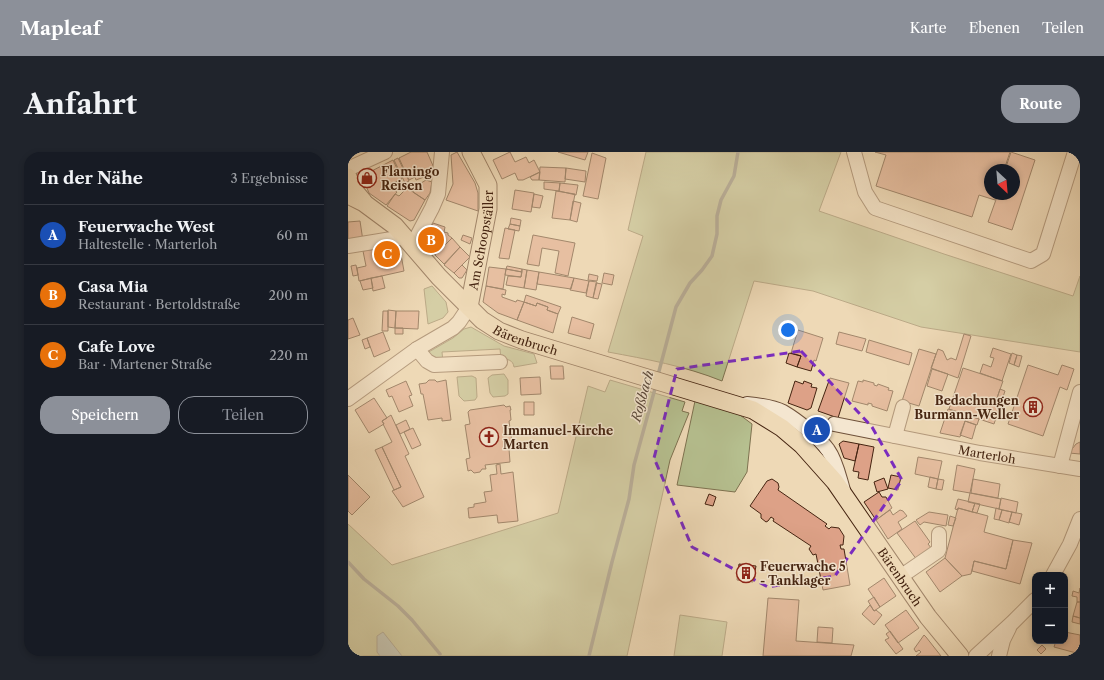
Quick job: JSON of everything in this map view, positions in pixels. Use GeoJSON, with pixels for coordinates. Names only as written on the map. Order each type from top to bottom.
{"type":"FeatureCollection","features":[{"type":"Feature","properties":{"kind":"main road","name":"Am Schoopställer"},"geometry":{"type":"LineString","coordinates":[[468,307],[488,208],[489,196],[488,185],[471,152]]}},
{"type":"Feature","properties":{"kind":"main road","name":"Bärenbruch"},"geometry":{"type":"LineString","coordinates":[[348,177],[352,188],[364,202],[395,226],[468,307],[490,326],[509,335],[732,403],[782,420],[845,495],[928,617],[960,656]]}},
{"type":"Feature","properties":{"kind":"main road","name":"Bärenbruch"},"geometry":{"type":"LineString","coordinates":[[348,195],[364,202]]}},
{"type":"Feature","properties":{"kind":"street"},"geometry":{"type":"LineString","coordinates":[[348,169],[385,152]]}},
{"type":"Feature","properties":{"kind":"street"},"geometry":{"type":"LineString","coordinates":[[348,246],[408,242],[438,194],[442,152]]}},
{"type":"Feature","properties":{"kind":"street"},"geometry":{"type":"LineString","coordinates":[[854,152],[864,192],[876,208],[1031,261],[1043,254],[1075,152]]}},
{"type":"Feature","properties":{"kind":"street"},"geometry":{"type":"LineString","coordinates":[[348,399],[417,349],[452,328],[459,322],[468,307]]}},
{"type":"Feature","properties":{"kind":"street"},"geometry":{"type":"LineString","coordinates":[[417,349],[434,365],[500,362]]}},
{"type":"Feature","properties":{"kind":"street"},"geometry":{"type":"LineString","coordinates":[[1060,466],[1080,392]]}},
{"type":"Feature","properties":{"kind":"street"},"geometry":{"type":"LineString","coordinates":[[895,436],[903,408]]}},
{"type":"Feature","properties":{"kind":"street","name":"Marterloh"},"geometry":{"type":"LineString","coordinates":[[834,424],[980,453],[1080,469]]}},
{"type":"Feature","properties":{"kind":"street"},"geometry":{"type":"LineString","coordinates":[[1055,572],[1070,544],[1080,519]]}},
{"type":"Feature","properties":{"kind":"street"},"geometry":{"type":"LineString","coordinates":[[900,577],[938,551],[939,534]]}},
{"type":"Feature","properties":{"kind":"street"},"geometry":{"type":"LineString","coordinates":[[976,656],[1032,603]]}},
{"type":"Feature","properties":{"kind":"street"},"geometry":{"type":"LineString","coordinates":[[999,656],[1003,640],[1012,623]]}},
{"type":"Feature","properties":{"kind":"highlighted area"},"geometry":{"type":"Polygon","coordinates":[[[801,351],[872,427],[902,480],[835,576],[768,587],[692,547],[654,458],[677,369],[801,351]]]}},
{"type":"Feature","properties":{"kind":"green space"},"geometry":{"type":"Polygon","coordinates":[[[646,152],[841,152],[819,211],[1073,296],[1080,276],[1080,352],[921,327],[813,291],[754,281],[722,381],[680,367],[608,352],[643,236],[628,230],[646,152]]]}},
{"type":"Feature","properties":{"kind":"green space"},"geometry":{"type":"Polygon","coordinates":[[[432,286],[446,302],[448,312],[443,318],[428,324],[424,289],[432,286]]]}},
{"type":"Feature","properties":{"kind":"green space"},"geometry":{"type":"Polygon","coordinates":[[[471,327],[504,346],[534,354],[537,363],[514,367],[510,360],[501,359],[500,349],[442,352],[443,362],[436,361],[427,353],[453,338],[464,329],[471,327]]]}},
{"type":"Feature","properties":{"kind":"green space"},"geometry":{"type":"Polygon","coordinates":[[[504,374],[508,380],[508,394],[505,396],[493,397],[490,393],[488,378],[492,375],[504,374]]]}},
{"type":"Feature","properties":{"kind":"green space"},"geometry":{"type":"Polygon","coordinates":[[[472,376],[476,378],[477,397],[475,400],[464,401],[459,396],[457,377],[472,376]]]}},
{"type":"Feature","properties":{"kind":"green space"},"geometry":{"type":"Polygon","coordinates":[[[610,380],[685,402],[682,411],[689,413],[670,460],[627,656],[348,656],[348,524],[392,565],[558,513],[588,386],[605,392],[610,380]]]}},
{"type":"Feature","properties":{"kind":"green space"},"geometry":{"type":"Polygon","coordinates":[[[695,401],[736,412],[752,424],[747,472],[735,492],[677,485],[695,401]]]}},
{"type":"Feature","properties":{"kind":"green space"},"geometry":{"type":"Polygon","coordinates":[[[680,615],[727,622],[722,656],[674,656],[680,615]]]}},
{"type":"Feature","properties":{"kind":"water"},"geometry":{"type":"Polygon","coordinates":[[[383,632],[402,656],[380,656],[377,652],[377,636],[383,632]]]}},
{"type":"Feature","properties":{"kind":"building"},"geometry":{"type":"Polygon","coordinates":[[[411,152],[427,152],[434,168],[422,174],[424,177],[416,180],[415,177],[409,180],[399,158],[411,152]]]}},
{"type":"Feature","properties":{"kind":"building"},"geometry":{"type":"Polygon","coordinates":[[[457,152],[475,183],[478,193],[478,211],[446,200],[453,184],[451,155],[457,152]]]}},
{"type":"Feature","properties":{"kind":"building"},"geometry":{"type":"Polygon","coordinates":[[[510,152],[515,162],[526,157],[529,163],[534,160],[540,172],[523,180],[518,180],[515,173],[502,179],[493,160],[510,152]]]}},
{"type":"Feature","properties":{"kind":"building"},"geometry":{"type":"Polygon","coordinates":[[[558,152],[588,152],[585,160],[558,152]]]}},
{"type":"Feature","properties":{"kind":"building"},"geometry":{"type":"Polygon","coordinates":[[[875,152],[1010,152],[1006,164],[984,164],[984,197],[979,195],[972,217],[876,186],[886,155],[875,152]]]}},
{"type":"Feature","properties":{"kind":"building"},"geometry":{"type":"Polygon","coordinates":[[[1011,152],[1035,160],[1012,230],[988,222],[996,200],[1020,200],[1020,164],[1007,164],[1011,152]]]}},
{"type":"Feature","properties":{"kind":"building"},"geometry":{"type":"Polygon","coordinates":[[[592,153],[606,158],[598,199],[583,196],[592,153]]]}},
{"type":"Feature","properties":{"kind":"building"},"geometry":{"type":"Polygon","coordinates":[[[398,158],[409,181],[405,183],[394,160],[398,158]]]}},
{"type":"Feature","properties":{"kind":"building"},"geometry":{"type":"Polygon","coordinates":[[[393,160],[402,179],[393,183],[394,186],[391,187],[397,192],[386,205],[369,193],[362,176],[393,160]]]}},
{"type":"Feature","properties":{"kind":"building"},"geometry":{"type":"Polygon","coordinates":[[[540,167],[566,168],[565,182],[539,180],[540,167]]]}},
{"type":"Feature","properties":{"kind":"building"},"geometry":{"type":"Polygon","coordinates":[[[566,168],[586,171],[585,182],[565,179],[566,168]]]}},
{"type":"Feature","properties":{"kind":"building"},"geometry":{"type":"Polygon","coordinates":[[[540,172],[539,180],[532,180],[530,177],[540,172]]]}},
{"type":"Feature","properties":{"kind":"building"},"geometry":{"type":"Polygon","coordinates":[[[426,180],[432,182],[430,193],[425,200],[413,192],[418,185],[426,180]]]}},
{"type":"Feature","properties":{"kind":"building"},"geometry":{"type":"Polygon","coordinates":[[[544,182],[560,183],[559,191],[544,189],[544,182]]]}},
{"type":"Feature","properties":{"kind":"building"},"geometry":{"type":"Polygon","coordinates":[[[560,183],[578,185],[576,195],[559,191],[560,183]]]}},
{"type":"Feature","properties":{"kind":"building"},"geometry":{"type":"Polygon","coordinates":[[[407,188],[425,200],[414,220],[410,221],[387,206],[395,194],[399,196],[407,188]]]}},
{"type":"Feature","properties":{"kind":"building"},"geometry":{"type":"Polygon","coordinates":[[[515,190],[534,193],[531,212],[512,209],[515,190]]]}},
{"type":"Feature","properties":{"kind":"building"},"geometry":{"type":"Polygon","coordinates":[[[556,191],[575,194],[570,220],[552,218],[556,191]]]}},
{"type":"Feature","properties":{"kind":"building"},"geometry":{"type":"Polygon","coordinates":[[[534,194],[543,196],[540,208],[532,207],[534,194]]]}},
{"type":"Feature","properties":{"kind":"building"},"geometry":{"type":"Polygon","coordinates":[[[573,201],[581,203],[577,222],[570,220],[573,201]]]}},
{"type":"Feature","properties":{"kind":"building"},"geometry":{"type":"Polygon","coordinates":[[[511,218],[521,220],[520,226],[510,224],[511,218]]]}},
{"type":"Feature","properties":{"kind":"building"},"geometry":{"type":"Polygon","coordinates":[[[360,221],[363,241],[348,243],[348,222],[360,221]]]}},
{"type":"Feature","properties":{"kind":"building"},"geometry":{"type":"Polygon","coordinates":[[[433,223],[445,227],[444,232],[448,233],[448,235],[452,238],[435,255],[425,245],[425,239],[433,223]]]}},
{"type":"Feature","properties":{"kind":"building"},"geometry":{"type":"Polygon","coordinates":[[[510,224],[520,226],[519,231],[508,229],[510,224]]]}},
{"type":"Feature","properties":{"kind":"building"},"geometry":{"type":"Polygon","coordinates":[[[505,228],[515,230],[509,259],[499,258],[505,228]]]}},
{"type":"Feature","properties":{"kind":"building"},"geometry":{"type":"Polygon","coordinates":[[[463,235],[472,238],[470,244],[461,240],[463,235]]]}},
{"type":"Feature","properties":{"kind":"building"},"geometry":{"type":"Polygon","coordinates":[[[533,235],[575,243],[568,276],[555,273],[559,251],[542,248],[539,266],[527,264],[533,235]]]}},
{"type":"Feature","properties":{"kind":"building"},"geometry":{"type":"Polygon","coordinates":[[[452,238],[460,247],[444,264],[435,255],[452,238]]]}},
{"type":"Feature","properties":{"kind":"building"},"geometry":{"type":"Polygon","coordinates":[[[399,244],[404,271],[359,281],[357,268],[366,266],[363,251],[399,244]]]}},
{"type":"Feature","properties":{"kind":"building"},"geometry":{"type":"Polygon","coordinates":[[[460,247],[470,257],[454,273],[444,265],[460,247]]]}},
{"type":"Feature","properties":{"kind":"building"},"geometry":{"type":"Polygon","coordinates":[[[356,265],[358,275],[353,276],[351,266],[356,265]]]}},
{"type":"Feature","properties":{"kind":"building"},"geometry":{"type":"Polygon","coordinates":[[[462,265],[467,270],[462,278],[459,278],[454,273],[462,265]]]}},
{"type":"Feature","properties":{"kind":"building"},"geometry":{"type":"Polygon","coordinates":[[[507,266],[522,269],[522,272],[506,269],[507,266]]]}},
{"type":"Feature","properties":{"kind":"building"},"geometry":{"type":"Polygon","coordinates":[[[489,267],[506,269],[503,289],[486,286],[489,267]]]}},
{"type":"Feature","properties":{"kind":"building"},"geometry":{"type":"Polygon","coordinates":[[[506,269],[522,272],[521,277],[505,275],[506,269]]]}},
{"type":"Feature","properties":{"kind":"building"},"geometry":{"type":"Polygon","coordinates":[[[522,269],[527,270],[524,288],[506,285],[508,276],[521,277],[522,269]]]}},
{"type":"Feature","properties":{"kind":"building"},"geometry":{"type":"Polygon","coordinates":[[[527,270],[539,272],[536,290],[524,288],[527,270]]]}},
{"type":"Feature","properties":{"kind":"building"},"geometry":{"type":"Polygon","coordinates":[[[539,272],[574,278],[571,289],[537,284],[539,272]]]}},
{"type":"Feature","properties":{"kind":"building"},"geometry":{"type":"Polygon","coordinates":[[[604,273],[614,275],[612,285],[602,283],[604,273]]]}},
{"type":"Feature","properties":{"kind":"building"},"geometry":{"type":"Polygon","coordinates":[[[589,274],[598,276],[597,281],[588,280],[589,274]]]}},
{"type":"Feature","properties":{"kind":"building"},"geometry":{"type":"Polygon","coordinates":[[[382,276],[385,288],[373,291],[371,278],[382,276]]]}},
{"type":"Feature","properties":{"kind":"building"},"geometry":{"type":"Polygon","coordinates":[[[371,278],[373,288],[363,290],[360,281],[371,278]]]}},
{"type":"Feature","properties":{"kind":"building"},"geometry":{"type":"Polygon","coordinates":[[[574,278],[589,281],[586,293],[570,290],[574,278]]]}},
{"type":"Feature","properties":{"kind":"building"},"geometry":{"type":"Polygon","coordinates":[[[589,281],[597,282],[593,298],[586,296],[589,281]]]}},
{"type":"Feature","properties":{"kind":"building"},"geometry":{"type":"Polygon","coordinates":[[[596,283],[602,284],[598,299],[593,298],[596,283]]]}},
{"type":"Feature","properties":{"kind":"building"},"geometry":{"type":"Polygon","coordinates":[[[486,286],[506,290],[505,295],[502,294],[502,297],[516,302],[517,300],[524,302],[517,320],[498,313],[483,302],[486,286]]]}},
{"type":"Feature","properties":{"kind":"building"},"geometry":{"type":"Polygon","coordinates":[[[526,295],[561,307],[558,314],[547,310],[548,307],[537,303],[536,306],[524,302],[526,295]]]}},
{"type":"Feature","properties":{"kind":"building"},"geometry":{"type":"Polygon","coordinates":[[[524,302],[536,306],[537,303],[548,307],[547,310],[558,314],[553,333],[517,320],[524,302]]]}},
{"type":"Feature","properties":{"kind":"building"},"geometry":{"type":"Polygon","coordinates":[[[388,310],[396,311],[395,328],[388,327],[388,310]]]}},
{"type":"Feature","properties":{"kind":"building"},"geometry":{"type":"Polygon","coordinates":[[[383,311],[388,311],[388,331],[382,331],[383,311]]]}},
{"type":"Feature","properties":{"kind":"building"},"geometry":{"type":"Polygon","coordinates":[[[396,311],[419,311],[418,329],[395,328],[396,311]]]}},
{"type":"Feature","properties":{"kind":"building"},"geometry":{"type":"Polygon","coordinates":[[[572,317],[594,324],[590,339],[568,333],[572,317]]]}},
{"type":"Feature","properties":{"kind":"building"},"geometry":{"type":"Polygon","coordinates":[[[353,318],[360,335],[348,339],[348,320],[353,318]]]}},
{"type":"Feature","properties":{"kind":"building"},"geometry":{"type":"Polygon","coordinates":[[[395,328],[403,328],[403,334],[395,334],[395,328]]]}},
{"type":"Feature","properties":{"kind":"building"},"geometry":{"type":"Polygon","coordinates":[[[798,330],[823,338],[816,361],[814,360],[811,371],[797,367],[801,356],[791,353],[798,330]]]}},
{"type":"Feature","properties":{"kind":"building"},"geometry":{"type":"Polygon","coordinates":[[[383,332],[390,350],[374,357],[367,338],[383,332]]]}},
{"type":"Feature","properties":{"kind":"building"},"geometry":{"type":"Polygon","coordinates":[[[839,332],[866,339],[862,351],[836,344],[839,332]]]}},
{"type":"Feature","properties":{"kind":"building"},"geometry":{"type":"Polygon","coordinates":[[[964,334],[971,336],[958,378],[931,368],[938,349],[943,351],[947,360],[951,358],[956,360],[964,334]]]}},
{"type":"Feature","properties":{"kind":"building"},"geometry":{"type":"Polygon","coordinates":[[[367,338],[370,347],[365,349],[362,340],[367,338]]]}},
{"type":"Feature","properties":{"kind":"building"},"geometry":{"type":"Polygon","coordinates":[[[869,340],[912,353],[909,365],[866,352],[869,340]]]}},
{"type":"Feature","properties":{"kind":"building"},"geometry":{"type":"Polygon","coordinates":[[[993,348],[1011,354],[1002,381],[980,373],[983,364],[991,367],[994,358],[990,357],[993,348]]]}},
{"type":"Feature","properties":{"kind":"building"},"geometry":{"type":"Polygon","coordinates":[[[919,349],[936,354],[919,406],[902,401],[919,349]]]}},
{"type":"Feature","properties":{"kind":"building"},"geometry":{"type":"Polygon","coordinates":[[[789,353],[801,356],[797,367],[786,363],[789,353]]]}},
{"type":"Feature","properties":{"kind":"building"},"geometry":{"type":"Polygon","coordinates":[[[1012,353],[1017,355],[1014,365],[1009,363],[1012,353]]]}},
{"type":"Feature","properties":{"kind":"building"},"geometry":{"type":"Polygon","coordinates":[[[1017,355],[1022,356],[1019,367],[1014,365],[1017,355]]]}},
{"type":"Feature","properties":{"kind":"building","name":"Bedachungen Burmann-Weller"},"geometry":{"type":"Polygon","coordinates":[[[1028,365],[1058,375],[1062,365],[1074,369],[1067,390],[1060,387],[1043,436],[1008,424],[1028,365]]]}},
{"type":"Feature","properties":{"kind":"building"},"geometry":{"type":"Polygon","coordinates":[[[550,366],[563,366],[564,379],[551,379],[550,366]]]}},
{"type":"Feature","properties":{"kind":"building"},"geometry":{"type":"Polygon","coordinates":[[[963,368],[1003,381],[997,398],[1002,400],[994,424],[949,409],[963,368]]]}},
{"type":"Feature","properties":{"kind":"building"},"geometry":{"type":"Polygon","coordinates":[[[932,369],[948,374],[942,391],[927,386],[932,369]]]}},
{"type":"Feature","properties":{"kind":"building"},"geometry":{"type":"Polygon","coordinates":[[[540,377],[541,394],[521,395],[520,378],[540,377]]]}},
{"type":"Feature","properties":{"kind":"building"},"geometry":{"type":"Polygon","coordinates":[[[830,378],[849,383],[838,418],[818,411],[830,378]]]}},
{"type":"Feature","properties":{"kind":"building"},"geometry":{"type":"Polygon","coordinates":[[[429,380],[435,380],[437,382],[446,380],[451,420],[442,421],[442,418],[428,420],[423,394],[421,394],[419,384],[426,383],[429,380]]]}},
{"type":"Feature","properties":{"kind":"building"},"geometry":{"type":"Polygon","coordinates":[[[863,380],[874,383],[874,385],[877,386],[878,384],[889,388],[888,390],[893,391],[887,411],[872,406],[872,404],[868,403],[868,405],[852,401],[858,381],[863,382],[863,380]]]}},
{"type":"Feature","properties":{"kind":"building"},"geometry":{"type":"Polygon","coordinates":[[[406,381],[412,395],[409,396],[413,406],[399,412],[392,396],[389,397],[386,390],[406,381]]]}},
{"type":"Feature","properties":{"kind":"building"},"geometry":{"type":"Polygon","coordinates":[[[795,381],[803,384],[804,381],[812,384],[811,387],[817,388],[811,408],[807,410],[788,403],[795,381]]]}},
{"type":"Feature","properties":{"kind":"building"},"geometry":{"type":"Polygon","coordinates":[[[1000,389],[1005,391],[1002,400],[997,398],[1000,389]]]}},
{"type":"Feature","properties":{"kind":"building"},"geometry":{"type":"Polygon","coordinates":[[[374,398],[387,418],[382,421],[384,424],[369,433],[355,410],[374,398]]]}},
{"type":"Feature","properties":{"kind":"building"},"geometry":{"type":"Polygon","coordinates":[[[524,402],[534,402],[534,415],[524,415],[524,402]]]}},
{"type":"Feature","properties":{"kind":"building","name":"Immanuel-Kirche Marten"},"geometry":{"type":"Polygon","coordinates":[[[504,405],[506,407],[510,406],[511,410],[511,420],[509,421],[513,449],[509,449],[510,462],[485,465],[486,469],[482,469],[480,472],[474,473],[471,470],[468,471],[466,459],[470,458],[465,425],[470,424],[468,412],[470,410],[504,405]]]}},
{"type":"Feature","properties":{"kind":"building"},"geometry":{"type":"Polygon","coordinates":[[[948,409],[967,415],[960,437],[940,433],[948,409]]]}},
{"type":"Feature","properties":{"kind":"building"},"geometry":{"type":"Polygon","coordinates":[[[391,415],[409,454],[405,456],[424,497],[403,507],[392,491],[401,487],[382,447],[392,442],[382,421],[391,415]]]}},
{"type":"Feature","properties":{"kind":"building"},"geometry":{"type":"Polygon","coordinates":[[[967,415],[979,419],[977,425],[965,421],[967,415]]]}},
{"type":"Feature","properties":{"kind":"building"},"geometry":{"type":"Polygon","coordinates":[[[406,420],[410,429],[400,434],[396,425],[406,420]]]}},
{"type":"Feature","properties":{"kind":"building"},"geometry":{"type":"Polygon","coordinates":[[[965,421],[976,425],[972,439],[960,435],[965,421]]]}},
{"type":"Feature","properties":{"kind":"building"},"geometry":{"type":"Polygon","coordinates":[[[413,428],[421,445],[412,449],[404,432],[413,428]]]}},
{"type":"Feature","properties":{"kind":"building"},"geometry":{"type":"Polygon","coordinates":[[[843,441],[859,444],[855,461],[844,458],[839,444],[843,441]]]}},
{"type":"Feature","properties":{"kind":"building"},"geometry":{"type":"Polygon","coordinates":[[[1080,442],[1080,454],[1069,453],[1076,444],[1080,442]]]}},
{"type":"Feature","properties":{"kind":"building"},"geometry":{"type":"Polygon","coordinates":[[[859,444],[874,447],[868,480],[858,478],[859,472],[853,471],[859,444]]]}},
{"type":"Feature","properties":{"kind":"building"},"geometry":{"type":"Polygon","coordinates":[[[382,447],[401,487],[394,490],[375,450],[382,447]]]}},
{"type":"Feature","properties":{"kind":"building"},"geometry":{"type":"Polygon","coordinates":[[[918,457],[942,461],[938,479],[915,474],[918,457]]]}},
{"type":"Feature","properties":{"kind":"building"},"geometry":{"type":"Polygon","coordinates":[[[500,464],[501,474],[513,472],[518,521],[498,523],[497,515],[469,518],[468,508],[474,507],[474,504],[486,502],[484,492],[492,491],[490,475],[497,474],[496,465],[500,464]]]}},
{"type":"Feature","properties":{"kind":"building"},"geometry":{"type":"Polygon","coordinates":[[[957,465],[975,469],[970,493],[953,490],[957,465]]]}},
{"type":"Feature","properties":{"kind":"building"},"geometry":{"type":"Polygon","coordinates":[[[348,475],[370,497],[352,515],[348,511],[348,475]]]}},
{"type":"Feature","properties":{"kind":"building"},"geometry":{"type":"Polygon","coordinates":[[[891,475],[901,477],[898,490],[888,488],[891,475]]]}},
{"type":"Feature","properties":{"kind":"building"},"geometry":{"type":"Polygon","coordinates":[[[930,477],[938,479],[936,489],[928,487],[930,477]]]}},
{"type":"Feature","properties":{"kind":"building"},"geometry":{"type":"Polygon","coordinates":[[[884,478],[888,489],[877,492],[874,482],[884,478]]]}},
{"type":"Feature","properties":{"kind":"building"},"geometry":{"type":"Polygon","coordinates":[[[772,479],[778,483],[778,490],[827,524],[825,526],[829,529],[831,527],[839,528],[844,536],[843,545],[840,545],[841,549],[844,549],[850,585],[823,590],[816,554],[813,555],[809,549],[811,546],[773,521],[774,519],[771,517],[766,522],[761,518],[761,514],[750,506],[767,481],[772,479]]]}},
{"type":"Feature","properties":{"kind":"building"},"geometry":{"type":"Polygon","coordinates":[[[938,479],[944,480],[942,490],[936,489],[938,479]]]}},
{"type":"Feature","properties":{"kind":"building"},"geometry":{"type":"Polygon","coordinates":[[[973,479],[1000,484],[998,498],[971,493],[973,479]]]}},
{"type":"Feature","properties":{"kind":"building"},"geometry":{"type":"Polygon","coordinates":[[[879,492],[882,497],[886,497],[892,508],[876,520],[864,502],[879,492]]]}},
{"type":"Feature","properties":{"kind":"building"},"geometry":{"type":"Polygon","coordinates":[[[970,493],[1001,499],[999,509],[968,502],[970,493]]]}},
{"type":"Feature","properties":{"kind":"building"},"geometry":{"type":"Polygon","coordinates":[[[709,494],[716,497],[713,506],[705,504],[709,494]]]}},
{"type":"Feature","properties":{"kind":"building"},"geometry":{"type":"Polygon","coordinates":[[[1001,498],[1018,502],[1016,513],[999,509],[1001,498]]]}},
{"type":"Feature","properties":{"kind":"building"},"geometry":{"type":"Polygon","coordinates":[[[958,499],[975,503],[972,512],[958,508],[958,510],[955,509],[958,499]]]}},
{"type":"Feature","properties":{"kind":"building"},"geometry":{"type":"Polygon","coordinates":[[[975,503],[980,504],[977,513],[972,512],[975,503]]]}},
{"type":"Feature","properties":{"kind":"building"},"geometry":{"type":"Polygon","coordinates":[[[958,508],[988,516],[984,532],[1013,540],[1006,569],[974,561],[971,574],[962,576],[945,558],[958,508]]]}},
{"type":"Feature","properties":{"kind":"building"},"geometry":{"type":"Polygon","coordinates":[[[996,508],[1002,510],[999,520],[994,519],[996,508]]]}},
{"type":"Feature","properties":{"kind":"building"},"geometry":{"type":"Polygon","coordinates":[[[890,510],[893,515],[900,510],[907,516],[898,522],[902,529],[888,539],[876,520],[890,510]]]}},
{"type":"Feature","properties":{"kind":"building"},"geometry":{"type":"Polygon","coordinates":[[[1002,510],[1012,512],[1009,523],[999,520],[1002,510]]]}},
{"type":"Feature","properties":{"kind":"building"},"geometry":{"type":"Polygon","coordinates":[[[929,512],[948,515],[946,526],[924,522],[920,525],[916,520],[929,512]]]}},
{"type":"Feature","properties":{"kind":"building"},"geometry":{"type":"Polygon","coordinates":[[[1012,512],[1022,514],[1019,525],[1009,522],[1012,512]]]}},
{"type":"Feature","properties":{"kind":"building"},"geometry":{"type":"Polygon","coordinates":[[[950,516],[956,518],[953,526],[948,525],[950,516]]]}},
{"type":"Feature","properties":{"kind":"building"},"geometry":{"type":"Polygon","coordinates":[[[915,521],[930,542],[928,544],[932,549],[917,560],[897,533],[915,521]]]}},
{"type":"Feature","properties":{"kind":"building"},"geometry":{"type":"Polygon","coordinates":[[[1013,540],[1032,543],[1020,584],[972,571],[974,561],[1006,569],[1013,540]]]}},
{"type":"Feature","properties":{"kind":"building"},"geometry":{"type":"Polygon","coordinates":[[[945,558],[962,576],[940,592],[926,572],[945,558]]]}},
{"type":"Feature","properties":{"kind":"building","name":"Feuerwache 5 - Tanklager"},"geometry":{"type":"Polygon","coordinates":[[[739,564],[756,566],[753,582],[737,580],[739,564]]]}},
{"type":"Feature","properties":{"kind":"building"},"geometry":{"type":"Polygon","coordinates":[[[884,578],[896,596],[880,607],[868,589],[884,578]]]}},
{"type":"Feature","properties":{"kind":"building"},"geometry":{"type":"Polygon","coordinates":[[[1080,588],[1080,602],[1077,602],[1077,597],[1072,596],[1073,591],[1079,593],[1080,588]]]}},
{"type":"Feature","properties":{"kind":"building"},"geometry":{"type":"Polygon","coordinates":[[[874,597],[880,607],[874,611],[868,601],[874,597]]]}},
{"type":"Feature","properties":{"kind":"building"},"geometry":{"type":"Polygon","coordinates":[[[768,598],[799,600],[796,641],[854,645],[851,656],[763,656],[768,598]]]}},
{"type":"Feature","properties":{"kind":"building"},"geometry":{"type":"Polygon","coordinates":[[[1077,602],[1080,602],[1080,618],[1073,616],[1077,602]]]}},
{"type":"Feature","properties":{"kind":"building"},"geometry":{"type":"Polygon","coordinates":[[[870,605],[874,611],[876,610],[882,615],[874,625],[862,614],[870,605]]]}},
{"type":"Feature","properties":{"kind":"building"},"geometry":{"type":"Polygon","coordinates":[[[906,610],[919,628],[898,643],[885,625],[906,610]]]}},
{"type":"Feature","properties":{"kind":"building"},"geometry":{"type":"Polygon","coordinates":[[[1073,616],[1080,618],[1080,624],[1072,622],[1073,616]]]}},
{"type":"Feature","properties":{"kind":"building"},"geometry":{"type":"Polygon","coordinates":[[[818,627],[833,628],[832,643],[817,642],[818,627]]]}},
{"type":"Feature","properties":{"kind":"building"},"geometry":{"type":"Polygon","coordinates":[[[890,631],[903,649],[896,654],[885,640],[889,638],[886,634],[890,631]]]}},
{"type":"Feature","properties":{"kind":"building"},"geometry":{"type":"Polygon","coordinates":[[[1068,633],[1080,635],[1080,654],[1054,647],[1055,644],[1068,644],[1068,633]]]}},
{"type":"Feature","properties":{"kind":"building"},"geometry":{"type":"Polygon","coordinates":[[[924,635],[941,656],[916,656],[921,652],[919,650],[916,652],[914,649],[924,635]]]}},
{"type":"Feature","properties":{"kind":"building"},"geometry":{"type":"Polygon","coordinates":[[[1042,645],[1046,649],[1041,654],[1037,650],[1042,645]]]}},
{"type":"Feature","properties":{"kind":"waterway","name":"Roßbach"},"geometry":{"type":"LineString","coordinates":[[658,375],[676,307],[690,283],[712,256],[717,234],[717,216],[721,200],[734,176],[738,152]]}},
{"type":"Feature","properties":{"kind":"waterway","name":"Roßbach"},"geometry":{"type":"LineString","coordinates":[[589,656],[629,499],[634,465],[656,385]]}},
{"type":"Feature","properties":{"kind":"waterway"},"geometry":{"type":"LineString","coordinates":[[348,562],[364,579],[398,606],[412,620],[440,654]]}},
{"type":"Feature","properties":{"kind":"place","name":"Flamingo Reisen"},"geometry":{"type":"Point","coordinates":[367,178]}},
{"type":"Feature","properties":{"kind":"place","name":"Casa Mia"},"geometry":{"type":"Point","coordinates":[431,240]}},
{"type":"Feature","properties":{"kind":"place","name":"Cafe Love"},"geometry":{"type":"Point","coordinates":[387,254]}},
{"type":"Feature","properties":{"kind":"place","name":"Bedachungen Burmann-Weller"},"geometry":{"type":"Point","coordinates":[1033,407]}},
{"type":"Feature","properties":{"kind":"place","name":"Feuerwache West"},"geometry":{"type":"Point","coordinates":[817,430]}},
{"type":"Feature","properties":{"kind":"place","name":"Immanuel-Kirche Marten"},"geometry":{"type":"Point","coordinates":[489,437]}},
{"type":"Feature","properties":{"kind":"place","name":"Feuerwache 5 - Tanklager"},"geometry":{"type":"Point","coordinates":[746,573]}}]}
